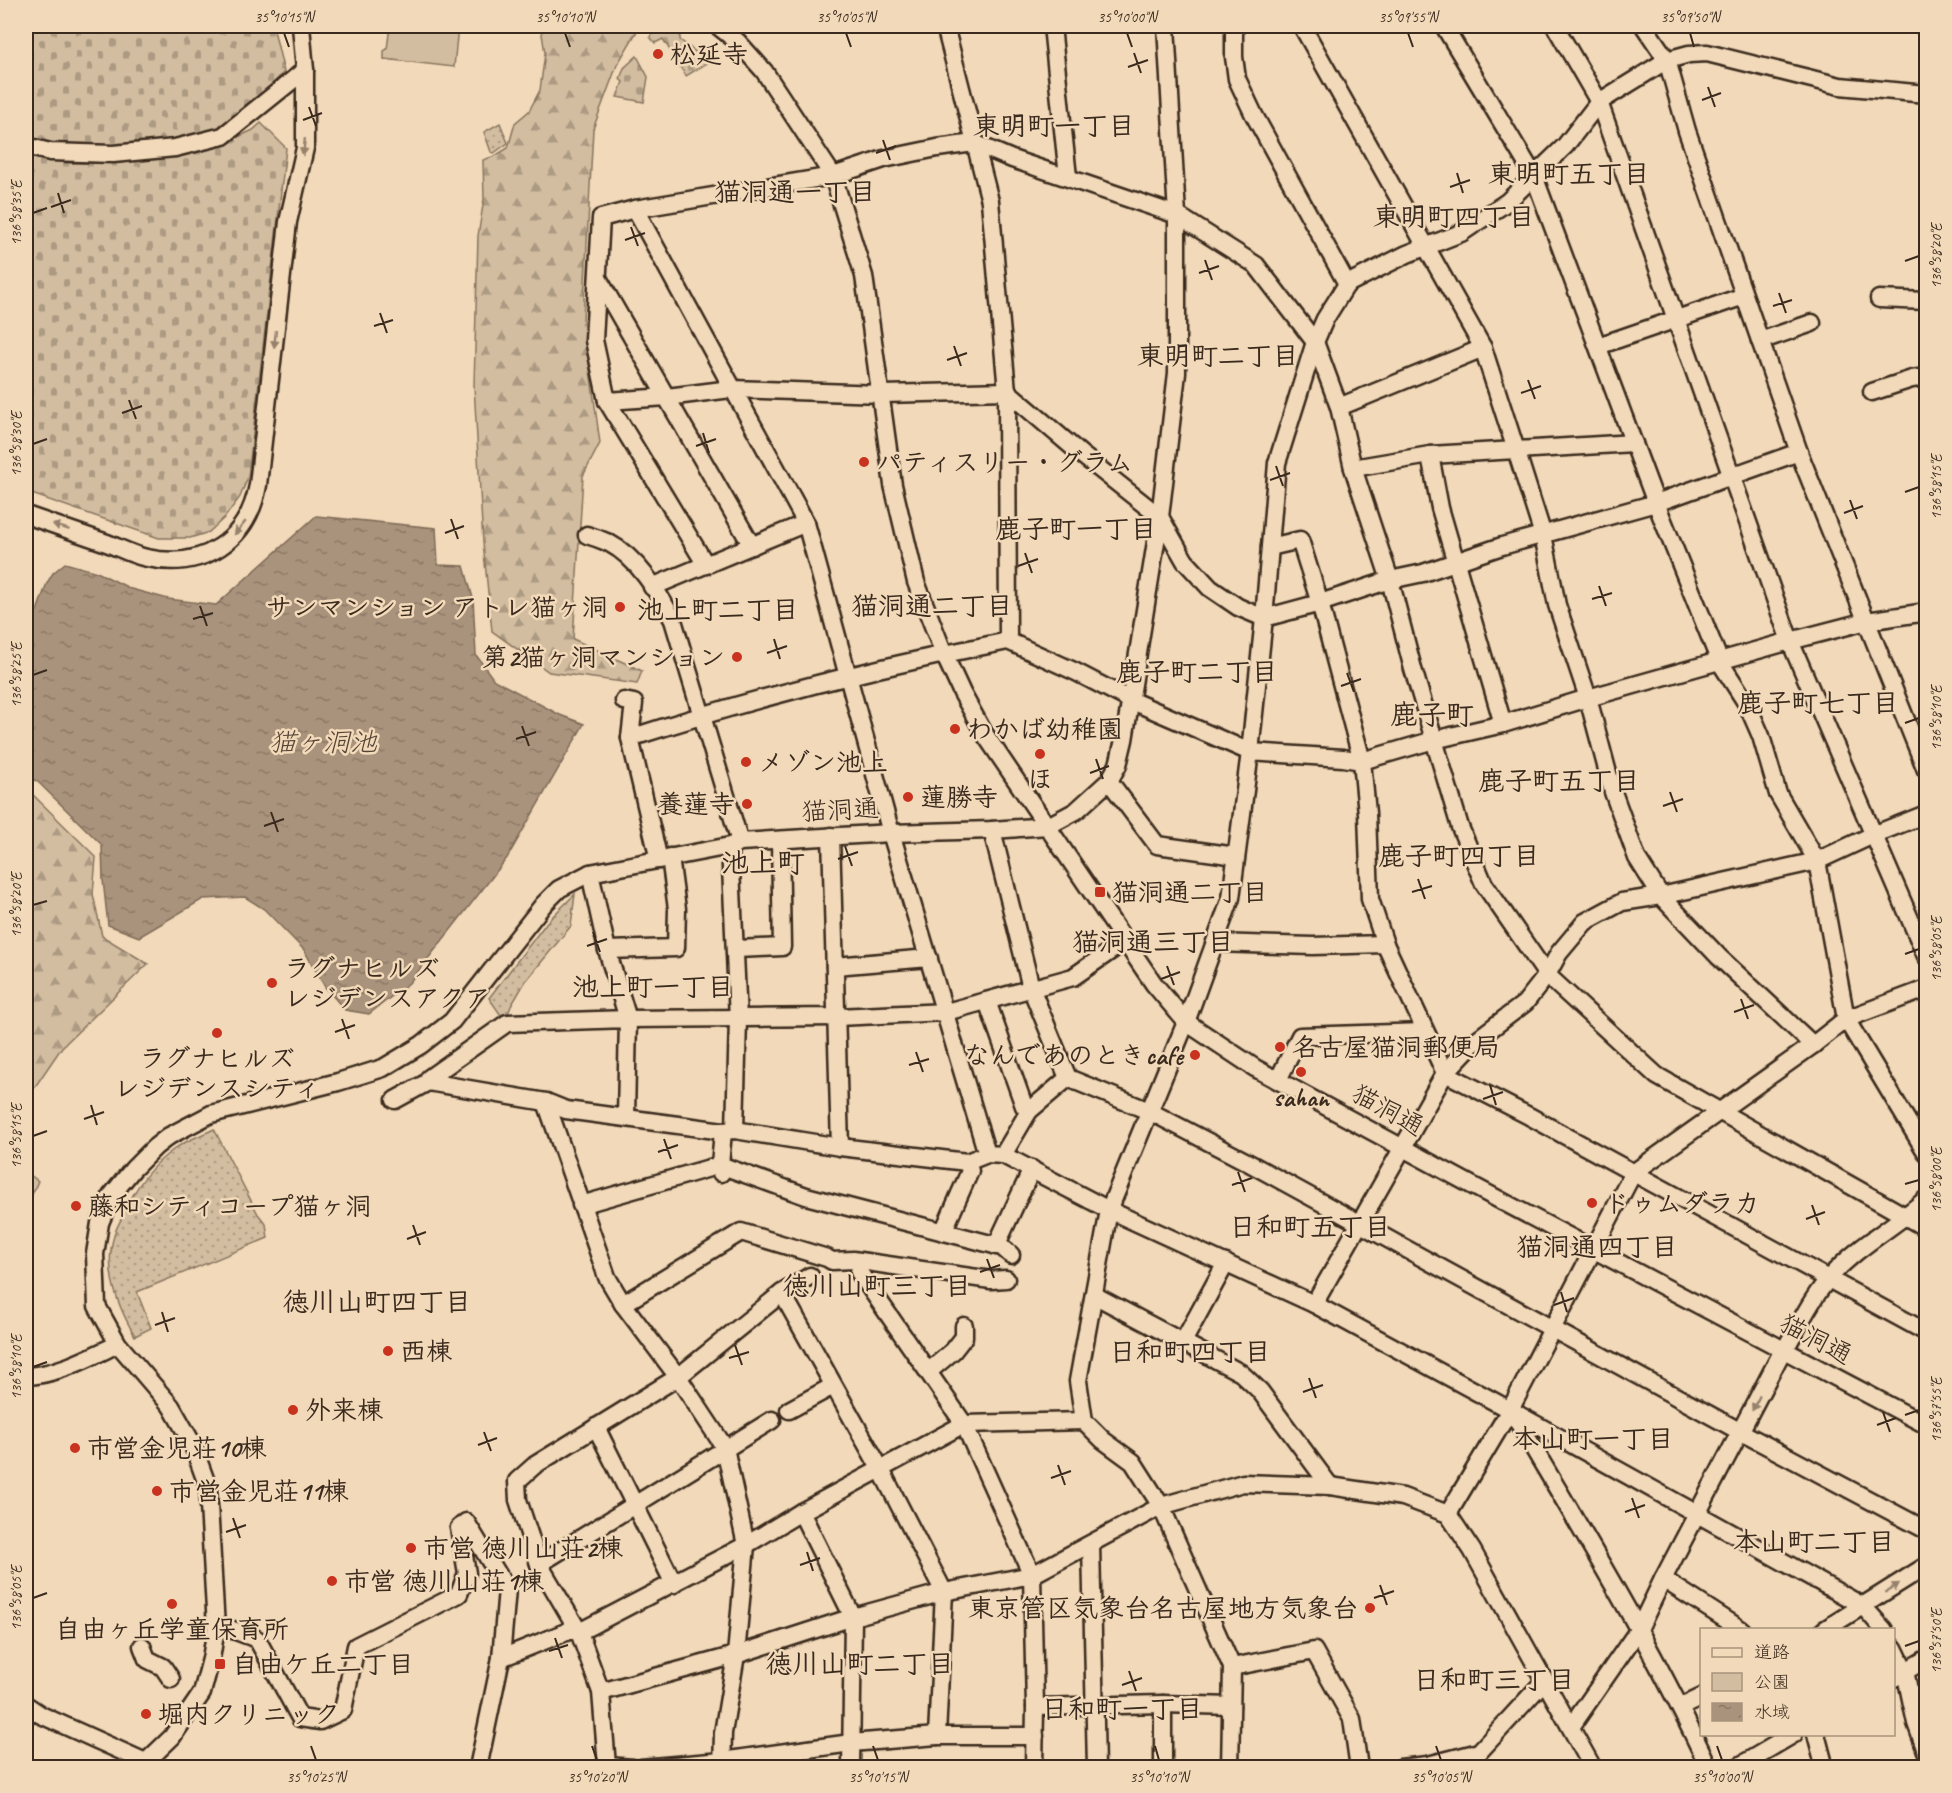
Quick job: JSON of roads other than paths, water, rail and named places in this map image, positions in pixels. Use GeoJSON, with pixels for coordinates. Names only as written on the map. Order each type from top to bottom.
{"type":"FeatureCollection","features":[{"type":"Feature","properties":{"kind":"street"},"geometry":{"type":"LineString","coordinates":[[26,515],[147,558],[183,562],[217,550],[232,538],[247,520],[255,503],[258,485],[288,222],[305,148],[305,70],[301,26]]}},
{"type":"Feature","properties":{"kind":"street"},"geometry":{"type":"LineString","coordinates":[[718,26],[738,42],[764,71],[833,176],[864,276],[893,485],[916,582],[962,693],[984,733],[1048,826],[1076,811],[1109,781],[1118,765],[1160,517],[1177,374],[1177,215],[1166,26]]}},
{"type":"Feature","properties":{"kind":"street"},"geometry":{"type":"LineString","coordinates":[[945,26],[990,201],[1007,391],[1008,641]]}},
{"type":"Feature","properties":{"kind":"street"},"geometry":{"type":"LineString","coordinates":[[1052,26],[1068,177]]}},
{"type":"Feature","properties":{"kind":"street"},"geometry":{"type":"LineString","coordinates":[[1234,26],[1234,57],[1238,79],[1254,115],[1347,284]]}},
{"type":"Feature","properties":{"kind":"street"},"geometry":{"type":"LineString","coordinates":[[1302,26],[1483,348],[1543,535],[1557,605],[1588,698],[1613,792],[1637,858],[1661,896],[1719,957],[1814,1045]]}},
{"type":"Feature","properties":{"kind":"street"},"geometry":{"type":"LineString","coordinates":[[1444,26],[1534,176],[1656,503],[1720,662],[1752,715],[1761,736],[1778,794],[1817,861],[1846,1018],[1926,1152]]}},
{"type":"Feature","properties":{"kind":"street"},"geometry":{"type":"LineString","coordinates":[[1555,26],[1599,102],[1790,642],[1926,956]]}},
{"type":"Feature","properties":{"kind":"street"},"geometry":{"type":"LineString","coordinates":[[1644,26],[1667,60],[1687,131],[1799,452],[1926,770]]}},
{"type":"Feature","properties":{"kind":"street"},"geometry":{"type":"LineString","coordinates":[[1924,26],[1926,30]]}},
{"type":"Feature","properties":{"kind":"street"},"geometry":{"type":"LineString","coordinates":[[1230,1767],[1232,1667],[1161,1506],[1133,1462],[1103,1440],[1084,1421],[1078,1381],[1109,1210],[1186,1022],[1231,898],[1264,618],[1276,464],[1315,342],[1325,319],[1347,284],[1461,233],[1507,202],[1565,146],[1599,102],[1667,60],[1689,54],[1707,53],[1840,86],[1926,94]]}},
{"type":"Feature","properties":{"kind":"street"},"geometry":{"type":"LineString","coordinates":[[26,146],[50,152],[113,154],[175,148],[224,136],[305,70]]}},
{"type":"Feature","properties":{"kind":"street"},"geometry":{"type":"LineString","coordinates":[[706,565],[607,401],[594,340],[601,218],[635,209],[833,176],[884,159],[974,143],[1012,159],[1177,215],[1256,265],[1315,342],[1338,407],[1353,468],[1390,580],[1460,827],[1484,884],[1547,975],[1657,1076],[1926,1228]]}},
{"type":"Feature","properties":{"kind":"street"},"geometry":{"type":"LineString","coordinates":[[635,209],[806,524],[891,833],[946,1012],[995,1154],[1032,1169],[1109,1210],[1314,1304],[1698,1512],[1863,1606],[1883,1628]]}},
{"type":"Feature","properties":{"kind":"street"},"geometry":{"type":"LineString","coordinates":[[598,278],[752,546]]}},
{"type":"Feature","properties":{"kind":"street"},"geometry":{"type":"LineString","coordinates":[[1598,346],[1744,296]]}},
{"type":"Feature","properties":{"kind":"street"},"geometry":{"type":"LineString","coordinates":[[1879,299],[1926,301]]}},
{"type":"Feature","properties":{"kind":"street"},"geometry":{"type":"LineString","coordinates":[[1760,341],[1812,323]]}},
{"type":"Feature","properties":{"kind":"street"},"geometry":{"type":"LineString","coordinates":[[1338,407],[1483,348]]}},
{"type":"Feature","properties":{"kind":"street"},"geometry":{"type":"LineString","coordinates":[[1872,392],[1912,379],[1926,377]]}},
{"type":"Feature","properties":{"kind":"street"},"geometry":{"type":"LineString","coordinates":[[607,401],[731,388],[882,394],[1007,391],[1160,517],[1185,561],[1210,588],[1238,607],[1264,618],[1320,603],[1390,580],[1423,573],[1502,546],[1656,503],[1799,452]]}},
{"type":"Feature","properties":{"kind":"street"},"geometry":{"type":"LineString","coordinates":[[1353,468],[1430,455],[1634,443]]}},
{"type":"Feature","properties":{"kind":"street"},"geometry":{"type":"LineString","coordinates":[[1430,455],[1440,508],[1503,724]]}},
{"type":"Feature","properties":{"kind":"street"},"geometry":{"type":"LineString","coordinates":[[652,586],[806,524]]}},
{"type":"Feature","properties":{"kind":"street"},"geometry":{"type":"LineString","coordinates":[[587,535],[609,543],[623,552],[652,586],[673,620],[735,844],[738,1019],[729,1130],[721,1169]]}},
{"type":"Feature","properties":{"kind":"street"},"geometry":{"type":"LineString","coordinates":[[1270,547],[1300,540],[1320,603],[1362,761],[1367,813],[1370,899],[1384,944],[1445,1073],[1926,1332]]}},
{"type":"Feature","properties":{"kind":"street"},"geometry":{"type":"LineString","coordinates":[[630,738],[701,715],[849,676],[1008,641],[1130,700],[1250,752],[1362,761],[1434,740],[1503,724],[1588,698],[1867,621],[1926,612]]}},
{"type":"Feature","properties":{"kind":"street"},"geometry":{"type":"LineString","coordinates":[[607,950],[676,948],[677,909],[630,738],[634,703],[624,701]]}},
{"type":"Feature","properties":{"kind":"street"},"geometry":{"type":"LineString","coordinates":[[1109,781],[1157,845],[1236,856]]}},
{"type":"Feature","properties":{"kind":"street"},"geometry":{"type":"LineString","coordinates":[[1314,1304],[1445,1073],[1475,1041],[1525,1003],[1547,975],[1559,953],[1585,922],[1622,902],[1661,896],[1817,861],[1926,814]]}},
{"type":"Feature","properties":{"kind":"street","name":"猫洞通"},"geometry":{"type":"LineString","coordinates":[[147,1766],[172,1737],[202,1693],[211,1659],[216,1628],[208,1486],[192,1443],[171,1406],[118,1344],[97,1306],[95,1254],[100,1223],[111,1196],[155,1147],[169,1136],[211,1114],[338,1082],[383,1068],[421,1046],[452,1021],[543,905],[559,889],[590,873],[735,844],[831,836],[1048,826],[1154,984],[1186,1022],[1255,1068],[1783,1351],[1926,1425]]}},
{"type":"Feature","properties":{"kind":"street"},"geometry":{"type":"LineString","coordinates":[[992,830],[1031,988],[1068,1078],[1149,1112],[1248,1163],[1926,1530]]}},
{"type":"Feature","properties":{"kind":"street"},"geometry":{"type":"LineString","coordinates":[[831,836],[840,1147]]}},
{"type":"Feature","properties":{"kind":"street"},"geometry":{"type":"LineString","coordinates":[[736,949],[782,947],[780,840]]}},
{"type":"Feature","properties":{"kind":"street"},"geometry":{"type":"LineString","coordinates":[[590,873],[607,950],[628,1019],[626,1117]]}},
{"type":"Feature","properties":{"kind":"street"},"geometry":{"type":"LineString","coordinates":[[395,1100],[428,1082],[429,1078],[507,1023],[837,1017],[946,1012],[1073,977],[1125,941]]}},
{"type":"Feature","properties":{"kind":"street"},"geometry":{"type":"LineString","coordinates":[[1215,943],[1313,946],[1384,944]]}},
{"type":"Feature","properties":{"kind":"street"},"geometry":{"type":"LineString","coordinates":[[835,966],[930,958]]}},
{"type":"Feature","properties":{"kind":"street"},"geometry":{"type":"LineString","coordinates":[[1448,1514],[1510,1410],[1633,1173],[1814,1045],[1846,1018],[1926,989]]}},
{"type":"Feature","properties":{"kind":"street"},"geometry":{"type":"LineString","coordinates":[[987,1001],[1024,1106],[1029,1111]]}},
{"type":"Feature","properties":{"kind":"street"},"geometry":{"type":"LineString","coordinates":[[1278,1080],[1300,1036],[1425,1032]]}},
{"type":"Feature","properties":{"kind":"street"},"geometry":{"type":"LineString","coordinates":[[428,1082],[546,1102],[566,1110],[967,1162],[995,1154],[1029,1111],[1068,1078]]}},
{"type":"Feature","properties":{"kind":"street"},"geometry":{"type":"LineString","coordinates":[[546,1102],[607,1277],[623,1304],[678,1377],[725,1448],[746,1545],[736,1654],[723,1733],[722,1764]]}},
{"type":"Feature","properties":{"kind":"street"},"geometry":{"type":"LineString","coordinates":[[943,1232],[970,1171],[967,1162]]}},
{"type":"Feature","properties":{"kind":"street"},"geometry":{"type":"LineString","coordinates":[[581,1205],[721,1169],[806,1196],[1003,1250],[1032,1169]]}},
{"type":"Feature","properties":{"kind":"street"},"geometry":{"type":"LineString","coordinates":[[1571,1727],[1639,1629],[1783,1351],[1829,1278],[1845,1262],[1906,1217],[1926,1199]]}},
{"type":"Feature","properties":{"kind":"street"},"geometry":{"type":"LineString","coordinates":[[623,1304],[741,1232],[832,1261],[854,1260],[991,1280],[1006,1279]]}},
{"type":"Feature","properties":{"kind":"street"},"geometry":{"type":"LineString","coordinates":[[1183,1342],[1226,1263]]}},
{"type":"Feature","properties":{"kind":"street"},"geometry":{"type":"LineString","coordinates":[[859,1272],[964,1424],[1032,1575],[1034,1767]]}},
{"type":"Feature","properties":{"kind":"street"},"geometry":{"type":"LineString","coordinates":[[633,1767],[607,1766],[600,1692],[578,1630],[538,1564],[518,1500],[517,1482],[536,1465],[678,1377],[782,1293],[810,1276]]}},
{"type":"Feature","properties":{"kind":"street"},"geometry":{"type":"LineString","coordinates":[[782,1293],[880,1470],[944,1592],[937,1736]]}},
{"type":"Feature","properties":{"kind":"street"},"geometry":{"type":"LineString","coordinates":[[1094,1295],[1241,1373],[1260,1391],[1330,1486]]}},
{"type":"Feature","properties":{"kind":"street"},"geometry":{"type":"LineString","coordinates":[[928,1372],[953,1351],[964,1336],[964,1326]]}},
{"type":"Feature","properties":{"kind":"street"},"geometry":{"type":"LineString","coordinates":[[26,1376],[70,1365],[118,1344]]}},
{"type":"Feature","properties":{"kind":"street"},"geometry":{"type":"LineString","coordinates":[[789,1410],[833,1386]]}},
{"type":"Feature","properties":{"kind":"street"},"geometry":{"type":"LineString","coordinates":[[1510,1410],[1639,1629],[1681,1707],[1709,1767]]}},
{"type":"Feature","properties":{"kind":"street"},"geometry":{"type":"LineString","coordinates":[[538,1564],[772,1420]]}},
{"type":"Feature","properties":{"kind":"street"},"geometry":{"type":"LineString","coordinates":[[501,1659],[578,1630],[674,1584],[964,1424],[1084,1421]]}},
{"type":"Feature","properties":{"kind":"street"},"geometry":{"type":"LineString","coordinates":[[597,1427],[674,1584]]}},
{"type":"Feature","properties":{"kind":"street"},"geometry":{"type":"LineString","coordinates":[[600,1692],[944,1592],[1032,1575],[1161,1506],[1243,1483],[1330,1486],[1403,1497],[1448,1514],[1472,1550],[1593,1767]]}},
{"type":"Feature","properties":{"kind":"street"},"geometry":{"type":"LineString","coordinates":[[801,1512],[853,1617],[851,1767]]}},
{"type":"Feature","properties":{"kind":"street"},"geometry":{"type":"LineString","coordinates":[[216,1628],[233,1630],[257,1639],[300,1718],[320,1721],[343,1710],[356,1646],[459,1594],[467,1573],[459,1528],[466,1522],[507,1589],[501,1659],[478,1767]]}},
{"type":"Feature","properties":{"kind":"street"},"geometry":{"type":"LineString","coordinates":[[1091,1545],[1096,1767]]}},
{"type":"Feature","properties":{"kind":"street"},"geometry":{"type":"LineString","coordinates":[[1826,1628],[1926,1566]]}},
{"type":"Feature","properties":{"kind":"street"},"geometry":{"type":"LineString","coordinates":[[1663,1579],[1740,1628]]}},
{"type":"Feature","properties":{"kind":"street"},"geometry":{"type":"LineString","coordinates":[[142,1646],[147,1659],[163,1666],[171,1679]]}},
{"type":"Feature","properties":{"kind":"street"},"geometry":{"type":"LineString","coordinates":[[1232,1667],[1314,1651],[1352,1719],[1359,1767]]}},
{"type":"Feature","properties":{"kind":"street"},"geometry":{"type":"LineString","coordinates":[[1895,1657],[1926,1751]]}},
{"type":"Feature","properties":{"kind":"street"},"geometry":{"type":"LineString","coordinates":[[1899,1674],[1926,1659]]}},
{"type":"Feature","properties":{"kind":"street"},"geometry":{"type":"LineString","coordinates":[[1400,1767],[1428,1765],[1479,1752],[1545,1680]]}},
{"type":"Feature","properties":{"kind":"street"},"geometry":{"type":"LineString","coordinates":[[1681,1707],[1700,1698]]}},
{"type":"Feature","properties":{"kind":"street"},"geometry":{"type":"LineString","coordinates":[[1035,1707],[1163,1704],[1231,1706]]}},
{"type":"Feature","properties":{"kind":"street"},"geometry":{"type":"LineString","coordinates":[[1163,1704],[1163,1767]]}},
{"type":"Feature","properties":{"kind":"street"},"geometry":{"type":"LineString","coordinates":[[26,1705],[41,1715],[147,1766]]}},
{"type":"Feature","properties":{"kind":"street"},"geometry":{"type":"LineString","coordinates":[[641,1767],[722,1764],[851,1743],[937,1736],[1035,1736]]}},
{"type":"Feature","properties":{"kind":"street"},"geometry":{"type":"LineString","coordinates":[[1736,1767],[1790,1736]]}},
{"type":"Feature","properties":{"kind":"street"},"geometry":{"type":"LineString","coordinates":[[1817,1736],[1825,1767]]}},
{"type":"Feature","properties":{"kind":"water","name":"猫ヶ洞池"},"geometry":{"type":"Polygon","coordinates":[[[316,516],[436,528],[438,565],[464,566],[473,598],[476,655],[494,680],[560,715],[584,724],[507,858],[409,983],[369,1014],[345,1010],[325,987],[304,950],[264,909],[245,897],[203,899],[139,937],[108,925],[102,845],[38,782],[26,775],[26,619],[37,611],[53,573],[65,563],[97,572],[131,589],[168,599],[216,605],[316,516]]]}},
{"type":"Feature","properties":{"kind":"place","name":"松延寺"},"geometry":{"type":"Point","coordinates":[658,54]}},
{"type":"Feature","properties":{"kind":"place","name":"パティスリー・グラム"},"geometry":{"type":"Point","coordinates":[864,462]}},
{"type":"Feature","properties":{"kind":"place","name":"サンマンション アトレ猫ヶ洞"},"geometry":{"type":"Point","coordinates":[620,607]}},
{"type":"Feature","properties":{"kind":"place","name":"第2猫ヶ洞マンション"},"geometry":{"type":"Point","coordinates":[737,657]}},
{"type":"Feature","properties":{"kind":"place","name":"わかば幼稚園"},"geometry":{"type":"Point","coordinates":[955,729]}},
{"type":"Feature","properties":{"kind":"place","name":"ほ"},"geometry":{"type":"Point","coordinates":[1040,754]}},
{"type":"Feature","properties":{"kind":"place","name":"メゾン池上"},"geometry":{"type":"Point","coordinates":[746,762]}},
{"type":"Feature","properties":{"kind":"place","name":"蓮勝寺"},"geometry":{"type":"Point","coordinates":[908,797]}},
{"type":"Feature","properties":{"kind":"place","name":"養蓮寺"},"geometry":{"type":"Point","coordinates":[747,804]}},
{"type":"Feature","properties":{"kind":"place","name":"猫洞通二丁目"},"geometry":{"type":"Point","coordinates":[1100,892]}},
{"type":"Feature","properties":{"kind":"place","name":"ラグナヒルズ レジデンスアクア"},"geometry":{"type":"Point","coordinates":[272,983]}},
{"type":"Feature","properties":{"kind":"place","name":"ラグナヒルズ レジデンスシティ"},"geometry":{"type":"Point","coordinates":[217,1033]}},
{"type":"Feature","properties":{"kind":"place","name":"名古屋猫洞郵便局"},"geometry":{"type":"Point","coordinates":[1280,1047]}},
{"type":"Feature","properties":{"kind":"place","name":"なんであのときcafe"},"geometry":{"type":"Point","coordinates":[1195,1055]}},
{"type":"Feature","properties":{"kind":"place","name":"sahan"},"geometry":{"type":"Point","coordinates":[1301,1072]}},
{"type":"Feature","properties":{"kind":"place","name":"ドゥムダラカ"},"geometry":{"type":"Point","coordinates":[1592,1203]}},
{"type":"Feature","properties":{"kind":"place","name":"藤和シティコープ猫ヶ洞"},"geometry":{"type":"Point","coordinates":[76,1206]}},
{"type":"Feature","properties":{"kind":"place","name":"西棟"},"geometry":{"type":"Point","coordinates":[388,1351]}},
{"type":"Feature","properties":{"kind":"place","name":"外来棟"},"geometry":{"type":"Point","coordinates":[293,1410]}},
{"type":"Feature","properties":{"kind":"place","name":"市営金児荘10棟"},"geometry":{"type":"Point","coordinates":[75,1448]}},
{"type":"Feature","properties":{"kind":"place","name":"市営金児荘11棟"},"geometry":{"type":"Point","coordinates":[157,1491]}},
{"type":"Feature","properties":{"kind":"place","name":"市営 徳川山荘2棟"},"geometry":{"type":"Point","coordinates":[411,1548]}},
{"type":"Feature","properties":{"kind":"place","name":"市営 徳川山荘1棟"},"geometry":{"type":"Point","coordinates":[332,1581]}},
{"type":"Feature","properties":{"kind":"place","name":"自由ヶ丘学童保育所"},"geometry":{"type":"Point","coordinates":[172,1604]}},
{"type":"Feature","properties":{"kind":"place","name":"東京管区気象台名古屋地方気象台"},"geometry":{"type":"Point","coordinates":[1370,1608]}},
{"type":"Feature","properties":{"kind":"place","name":"自由ケ丘二丁目"},"geometry":{"type":"Point","coordinates":[220,1664]}},
{"type":"Feature","properties":{"kind":"place","name":"堀内クリニック"},"geometry":{"type":"Point","coordinates":[146,1714]}},
{"type":"Feature","properties":{"kind":"district","name":"東明町一丁目"},"geometry":{"type":"Point","coordinates":[1054,126]}},
{"type":"Feature","properties":{"kind":"district","name":"東明町五丁目"},"geometry":{"type":"Point","coordinates":[1569,174]}},
{"type":"Feature","properties":{"kind":"district","name":"猫洞通一丁目"},"geometry":{"type":"Point","coordinates":[795,192]}},
{"type":"Feature","properties":{"kind":"district","name":"東明町四丁目"},"geometry":{"type":"Point","coordinates":[1454,217]}},
{"type":"Feature","properties":{"kind":"district","name":"東明町二丁目"},"geometry":{"type":"Point","coordinates":[1218,356]}},
{"type":"Feature","properties":{"kind":"district","name":"鹿子町一丁目"},"geometry":{"type":"Point","coordinates":[1076,529]}},
{"type":"Feature","properties":{"kind":"district","name":"猫洞通二丁目"},"geometry":{"type":"Point","coordinates":[932,606]}},
{"type":"Feature","properties":{"kind":"district","name":"池上町二丁目"},"geometry":{"type":"Point","coordinates":[718,610]}},
{"type":"Feature","properties":{"kind":"district","name":"鹿子町二丁目"},"geometry":{"type":"Point","coordinates":[1197,672]}},
{"type":"Feature","properties":{"kind":"district","name":"鹿子町七丁目"},"geometry":{"type":"Point","coordinates":[1818,703]}},
{"type":"Feature","properties":{"kind":"district","name":"鹿子町"},"geometry":{"type":"Point","coordinates":[1432,714]}},
{"type":"Feature","properties":{"kind":"district","name":"鹿子町五丁目"},"geometry":{"type":"Point","coordinates":[1559,781]}},
{"type":"Feature","properties":{"kind":"district","name":"鹿子町四丁目"},"geometry":{"type":"Point","coordinates":[1459,856]}},
{"type":"Feature","properties":{"kind":"district","name":"池上町"},"geometry":{"type":"Point","coordinates":[763,862]}},
{"type":"Feature","properties":{"kind":"district","name":"猫洞通三丁目"},"geometry":{"type":"Point","coordinates":[1153,942]}},
{"type":"Feature","properties":{"kind":"district","name":"池上町一丁目"},"geometry":{"type":"Point","coordinates":[653,987]}},
{"type":"Feature","properties":{"kind":"district","name":"日和町五丁目"},"geometry":{"type":"Point","coordinates":[1310,1227]}},
{"type":"Feature","properties":{"kind":"district","name":"猫洞通四丁目"},"geometry":{"type":"Point","coordinates":[1597,1247]}},
{"type":"Feature","properties":{"kind":"district","name":"徳川山町三丁目"},"geometry":{"type":"Point","coordinates":[877,1286]}},
{"type":"Feature","properties":{"kind":"district","name":"徳川山町四丁目"},"geometry":{"type":"Point","coordinates":[377,1302]}},
{"type":"Feature","properties":{"kind":"district","name":"日和町四丁目"},"geometry":{"type":"Point","coordinates":[1190,1352]}},
{"type":"Feature","properties":{"kind":"district","name":"本山町一丁目"},"geometry":{"type":"Point","coordinates":[1593,1439]}},
{"type":"Feature","properties":{"kind":"district","name":"本山町二丁目"},"geometry":{"type":"Point","coordinates":[1814,1542]}},
{"type":"Feature","properties":{"kind":"district","name":"徳川山町二丁目"},"geometry":{"type":"Point","coordinates":[860,1664]}},
{"type":"Feature","properties":{"kind":"district","name":"日和町三丁目"},"geometry":{"type":"Point","coordinates":[1494,1680]}},
{"type":"Feature","properties":{"kind":"district","name":"日和町一丁目"},"geometry":{"type":"Point","coordinates":[1122,1709]}}]}
